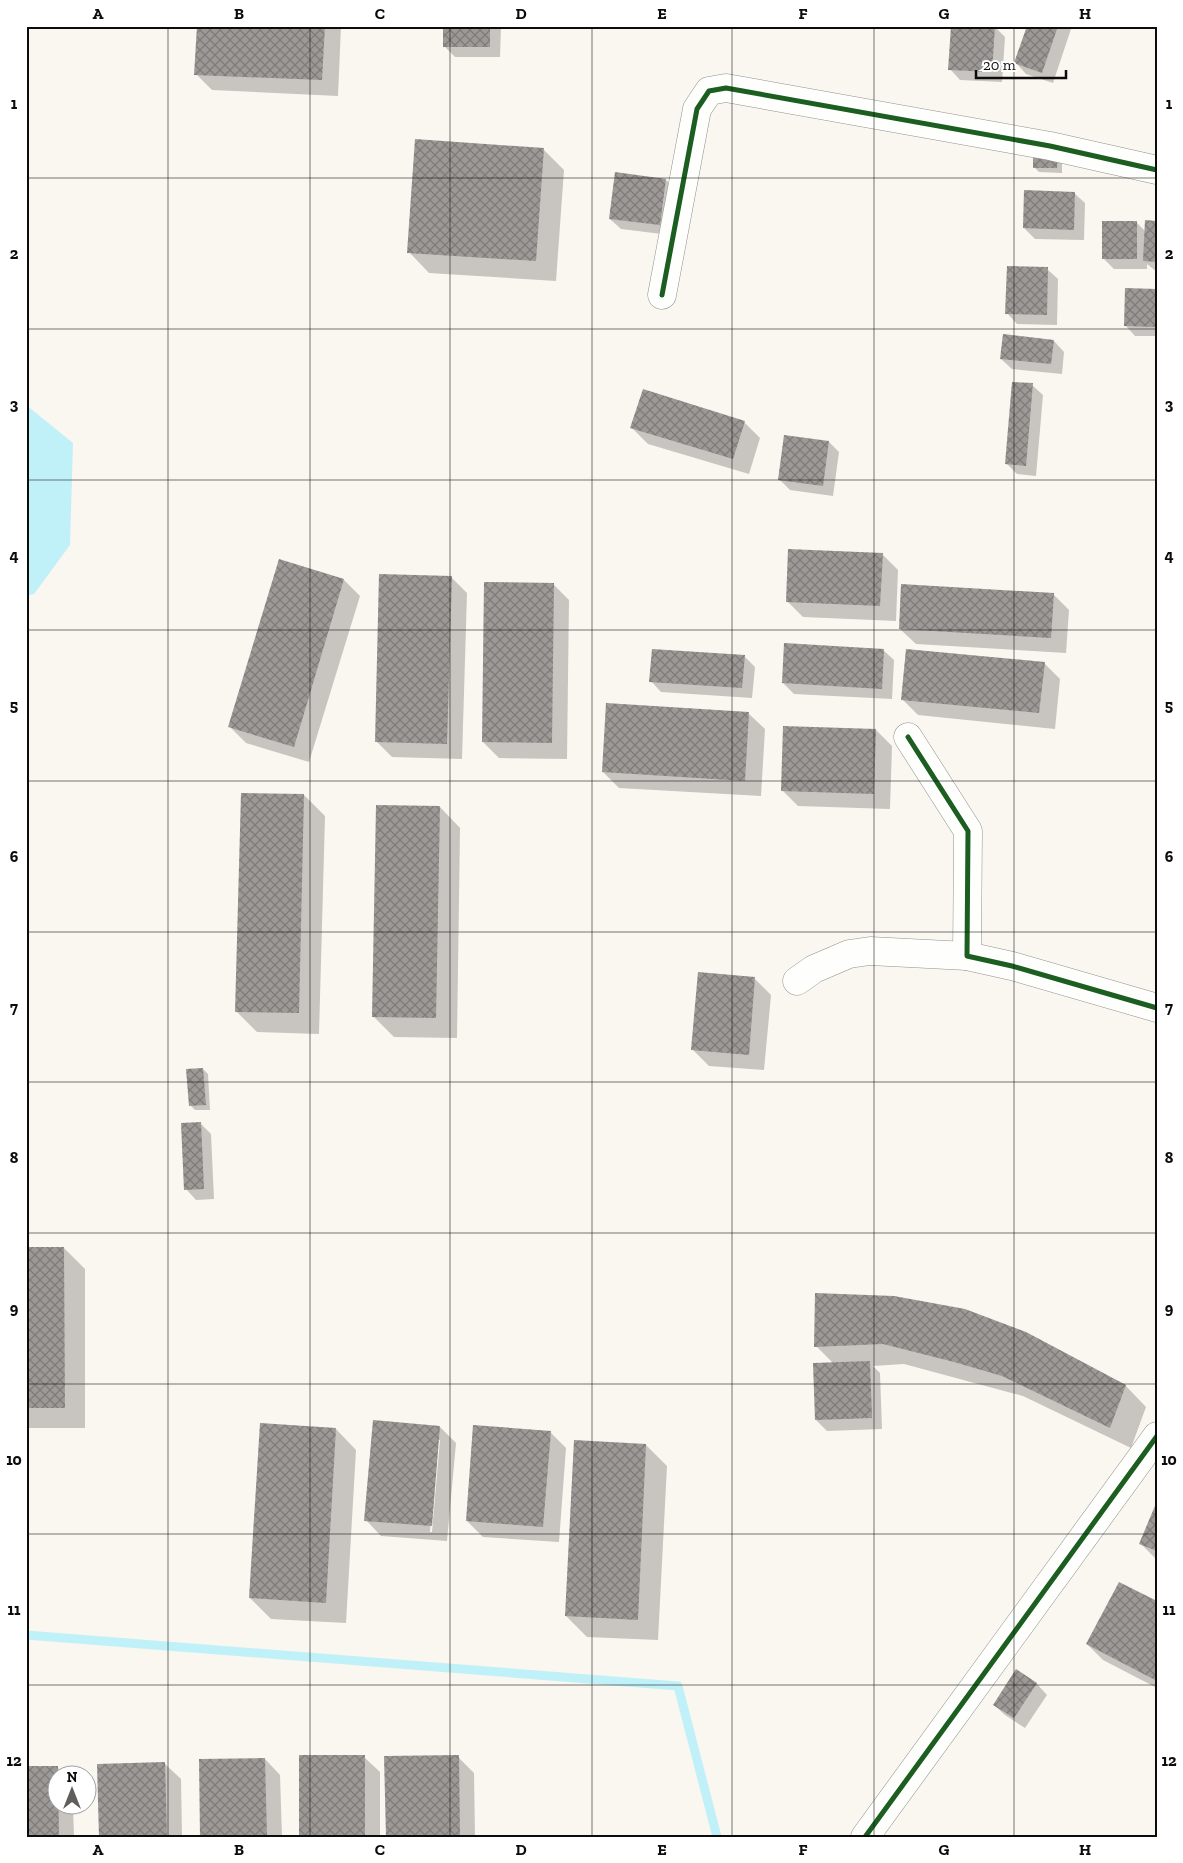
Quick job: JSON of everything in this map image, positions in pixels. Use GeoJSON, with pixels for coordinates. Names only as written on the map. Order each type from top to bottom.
{"type":"FeatureCollection","features":[{"type":"Feature","properties":{"kind":"street"},"geometry":{"type":"LineString","coordinates":[[662,295],[697,109],[709,91],[726,88],[1050,146],[1157,170]]}},
{"type":"Feature","properties":{"kind":"street"},"geometry":{"type":"LineString","coordinates":[[908,737],[968,831],[967,956]]}},
{"type":"Feature","properties":{"kind":"street"},"geometry":{"type":"LineString","coordinates":[[797,981],[814,969],[849,954],[870,951],[967,956],[1012,966],[1157,1008]]}},
{"type":"Feature","properties":{"kind":"street"},"geometry":{"type":"LineString","coordinates":[[865,1837],[1157,1436]]}},
{"type":"Feature","properties":{"kind":"water"},"geometry":{"type":"Polygon","coordinates":[[[26,405],[73,443],[70,545],[34,594],[26,596],[26,405]]]}},
{"type":"Feature","properties":{"kind":"building"},"geometry":{"type":"Polygon","coordinates":[[[197,26],[325,26],[322,80],[194,75],[197,26]]]}},
{"type":"Feature","properties":{"kind":"building"},"geometry":{"type":"Polygon","coordinates":[[[443,26],[490,26],[490,47],[443,47],[443,26]]]}},
{"type":"Feature","properties":{"kind":"building"},"geometry":{"type":"Polygon","coordinates":[[[951,26],[995,26],[992,72],[948,70],[951,26]]]}},
{"type":"Feature","properties":{"kind":"building"},"geometry":{"type":"Polygon","coordinates":[[[1027,26],[1058,26],[1042,73],[1014,63],[1027,26]]]}},
{"type":"Feature","properties":{"kind":"building"},"geometry":{"type":"Polygon","coordinates":[[[415,139],[544,148],[536,261],[407,253],[415,139]]]}},
{"type":"Feature","properties":{"kind":"building"},"geometry":{"type":"Polygon","coordinates":[[[1033,155],[1058,156],[1057,168],[1033,168],[1033,155]]]}},
{"type":"Feature","properties":{"kind":"building"},"geometry":{"type":"Polygon","coordinates":[[[615,172],[666,179],[660,225],[609,219],[615,172]]]}},
{"type":"Feature","properties":{"kind":"building"},"geometry":{"type":"Polygon","coordinates":[[[1024,190],[1075,192],[1074,230],[1023,228],[1024,190]]]}},
{"type":"Feature","properties":{"kind":"building"},"geometry":{"type":"Polygon","coordinates":[[[1145,220],[1157,221],[1157,262],[1143,261],[1145,220]]]}},
{"type":"Feature","properties":{"kind":"building"},"geometry":{"type":"Polygon","coordinates":[[[1102,221],[1137,221],[1137,259],[1102,259],[1102,221]]]}},
{"type":"Feature","properties":{"kind":"building"},"geometry":{"type":"Polygon","coordinates":[[[1007,266],[1048,267],[1047,315],[1005,314],[1007,266]]]}},
{"type":"Feature","properties":{"kind":"building"},"geometry":{"type":"Polygon","coordinates":[[[1125,288],[1157,289],[1157,327],[1124,326],[1125,288]]]}},
{"type":"Feature","properties":{"kind":"building"},"geometry":{"type":"Polygon","coordinates":[[[1003,334],[1054,340],[1051,364],[1000,359],[1003,334]]]}},
{"type":"Feature","properties":{"kind":"building"},"geometry":{"type":"Polygon","coordinates":[[[1012,382],[1033,383],[1026,466],[1005,464],[1012,382]]]}},
{"type":"Feature","properties":{"kind":"building"},"geometry":{"type":"Polygon","coordinates":[[[643,389],[745,421],[733,459],[630,428],[643,389]]]}},
{"type":"Feature","properties":{"kind":"building"},"geometry":{"type":"Polygon","coordinates":[[[784,435],[829,441],[823,486],[778,480],[784,435]]]}},
{"type":"Feature","properties":{"kind":"building"},"geometry":{"type":"Polygon","coordinates":[[[788,549],[883,553],[880,606],[786,602],[788,549]]]}},
{"type":"Feature","properties":{"kind":"building"},"geometry":{"type":"Polygon","coordinates":[[[279,559],[344,579],[294,747],[228,727],[279,559]]]}},
{"type":"Feature","properties":{"kind":"building"},"geometry":{"type":"Polygon","coordinates":[[[379,574],[452,576],[447,744],[375,742],[379,574]]]}},
{"type":"Feature","properties":{"kind":"building"},"geometry":{"type":"Polygon","coordinates":[[[484,582],[554,583],[552,743],[482,742],[484,582]]]}},
{"type":"Feature","properties":{"kind":"building"},"geometry":{"type":"Polygon","coordinates":[[[901,584],[1054,593],[1051,638],[899,629],[901,584]]]}},
{"type":"Feature","properties":{"kind":"building"},"geometry":{"type":"Polygon","coordinates":[[[784,643],[884,649],[882,689],[782,683],[784,643]]]}},
{"type":"Feature","properties":{"kind":"building"},"geometry":{"type":"Polygon","coordinates":[[[652,649],[745,655],[742,688],[649,682],[652,649]]]}},
{"type":"Feature","properties":{"kind":"building"},"geometry":{"type":"Polygon","coordinates":[[[906,649],[1045,662],[1039,713],[901,700],[906,649]]]}},
{"type":"Feature","properties":{"kind":"building"},"geometry":{"type":"Polygon","coordinates":[[[606,703],[749,712],[745,781],[602,772],[606,703]]]}},
{"type":"Feature","properties":{"kind":"building"},"geometry":{"type":"Polygon","coordinates":[[[783,726],[876,729],[874,794],[781,791],[783,726]]]}},
{"type":"Feature","properties":{"kind":"building"},"geometry":{"type":"Polygon","coordinates":[[[241,793],[304,794],[299,1013],[235,1012],[241,793]]]}},
{"type":"Feature","properties":{"kind":"building"},"geometry":{"type":"Polygon","coordinates":[[[376,805],[440,806],[436,1018],[372,1017],[376,805]]]}},
{"type":"Feature","properties":{"kind":"building"},"geometry":{"type":"Polygon","coordinates":[[[698,972],[755,977],[749,1055],[691,1050],[698,972]]]}},
{"type":"Feature","properties":{"kind":"building"},"geometry":{"type":"Polygon","coordinates":[[[203,1068],[206,1105],[189,1106],[186,1069],[203,1068]]]}},
{"type":"Feature","properties":{"kind":"building"},"geometry":{"type":"Polygon","coordinates":[[[201,1122],[204,1189],[184,1190],[181,1123],[201,1122]]]}},
{"type":"Feature","properties":{"kind":"building"},"geometry":{"type":"Polygon","coordinates":[[[26,1247],[64,1247],[65,1408],[26,1408],[26,1247]]]}},
{"type":"Feature","properties":{"kind":"building"},"geometry":{"type":"Polygon","coordinates":[[[815,1293],[894,1296],[965,1309],[1026,1332],[1126,1385],[1110,1428],[1002,1376],[954,1362],[883,1344],[814,1347],[815,1293]]]}},
{"type":"Feature","properties":{"kind":"building"},"geometry":{"type":"Polygon","coordinates":[[[870,1361],[872,1418],[815,1420],[813,1363],[870,1361]]]}},
{"type":"Feature","properties":{"kind":"building"},"geometry":{"type":"Polygon","coordinates":[[[373,1420],[440,1426],[432,1526],[364,1521],[373,1420]]]}},
{"type":"Feature","properties":{"kind":"building"},"geometry":{"type":"Polygon","coordinates":[[[260,1423],[336,1428],[326,1603],[249,1598],[260,1423]]]}},
{"type":"Feature","properties":{"kind":"building"},"geometry":{"type":"Polygon","coordinates":[[[473,1425],[551,1431],[543,1527],[466,1521],[473,1425]]]}},
{"type":"Feature","properties":{"kind":"building"},"geometry":{"type":"Polygon","coordinates":[[[574,1440],[646,1444],[638,1620],[565,1616],[574,1440]]]}},
{"type":"Feature","properties":{"kind":"building"},"geometry":{"type":"Polygon","coordinates":[[[1157,1501],[1157,1551],[1139,1544],[1157,1501]]]}},
{"type":"Feature","properties":{"kind":"building"},"geometry":{"type":"Polygon","coordinates":[[[1119,1582],[1157,1601],[1157,1681],[1086,1644],[1119,1582]]]}},
{"type":"Feature","properties":{"kind":"building"},"geometry":{"type":"Polygon","coordinates":[[[1016,1669],[1037,1683],[1014,1718],[993,1705],[1016,1669]]]}},
{"type":"Feature","properties":{"kind":"building"},"geometry":{"type":"Polygon","coordinates":[[[299,1755],[365,1755],[365,1837],[299,1837],[299,1755]]]}},
{"type":"Feature","properties":{"kind":"building"},"geometry":{"type":"Polygon","coordinates":[[[459,1755],[460,1837],[386,1837],[384,1756],[459,1755]]]}},
{"type":"Feature","properties":{"kind":"building"},"geometry":{"type":"Polygon","coordinates":[[[265,1758],[267,1837],[200,1837],[199,1759],[265,1758]]]}},
{"type":"Feature","properties":{"kind":"building"},"geometry":{"type":"Polygon","coordinates":[[[165,1762],[167,1837],[99,1837],[97,1764],[165,1762]]]}},
{"type":"Feature","properties":{"kind":"building"},"geometry":{"type":"Polygon","coordinates":[[[26,1766],[48,1766],[48,1816],[59,1816],[59,1837],[26,1837],[26,1766]]]}},
{"type":"Feature","properties":{"kind":"waterway"},"geometry":{"type":"LineString","coordinates":[[26,1635],[678,1686],[717,1837]]}},
{"type":"Feature","properties":{"kind":"cycle path"},"geometry":{"type":"LineString","coordinates":[[662,295],[697,109],[709,91],[726,88],[1050,146],[1157,170]]}},
{"type":"Feature","properties":{"kind":"cycle path"},"geometry":{"type":"LineString","coordinates":[[908,737],[968,831],[967,956],[1012,966],[1157,1008]]}},
{"type":"Feature","properties":{"kind":"cycle path"},"geometry":{"type":"LineString","coordinates":[[865,1837],[1157,1436]]}}]}
